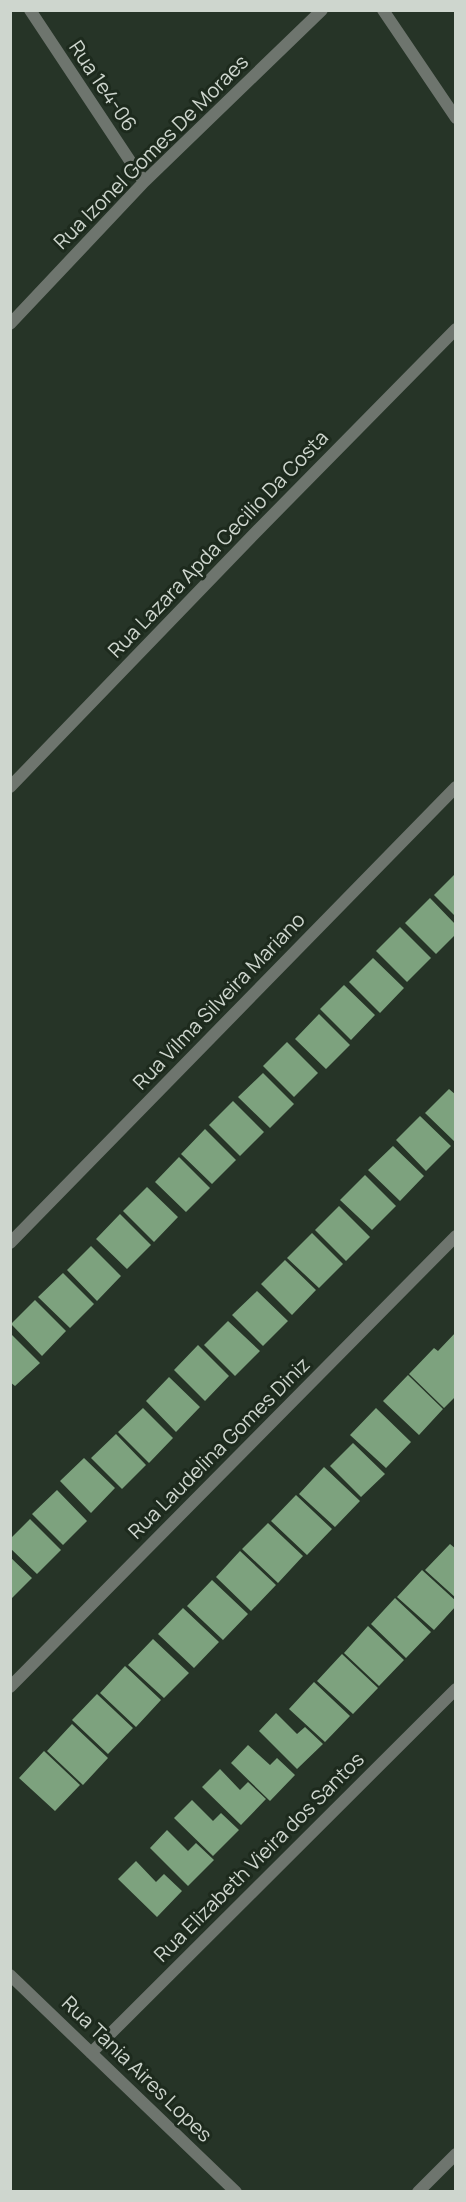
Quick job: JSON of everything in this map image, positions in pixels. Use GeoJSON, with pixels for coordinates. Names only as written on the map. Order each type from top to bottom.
{"type":"FeatureCollection","features":[{"type":"Feature","properties":{"kind":"street","name":"Rua 1e4-06"},"geometry":{"type":"LineString","coordinates":[[30,10],[144,183]]}},
{"type":"Feature","properties":{"kind":"street","name":"Rua Izonel Gomes De Moraes"},"geometry":{"type":"LineString","coordinates":[[10,324],[144,183],[322,10]]}},
{"type":"Feature","properties":{"kind":"street"},"geometry":{"type":"LineString","coordinates":[[383,10],[456,118]]}},
{"type":"Feature","properties":{"kind":"street","name":"Rua Lazara Apda Cecilio Da Costa"},"geometry":{"type":"LineString","coordinates":[[10,787],[456,329]]}},
{"type":"Feature","properties":{"kind":"street","name":"Rua Vilma Silveira Mariano"},"geometry":{"type":"LineString","coordinates":[[10,1243],[456,787]]}},
{"type":"Feature","properties":{"kind":"street","name":"Rua Laudelina Gomes Diniz"},"geometry":{"type":"LineString","coordinates":[[10,1687],[456,1236]]}},
{"type":"Feature","properties":{"kind":"street","name":"Rua Elizabeth Vieira dos Santos"},"geometry":{"type":"LineString","coordinates":[[91,2053],[456,1689]]}},
{"type":"Feature","properties":{"kind":"street","name":"Rua Tania Aires Lopes"},"geometry":{"type":"LineString","coordinates":[[10,1975],[236,2192]]}},
{"type":"Feature","properties":{"kind":"street"},"geometry":{"type":"LineString","coordinates":[[418,2192],[456,2154]]}},
{"type":"Feature","properties":{"kind":"building"},"geometry":{"type":"Polygon","coordinates":[[[456,873],[456,917],[434,895],[456,873]]]}},
{"type":"Feature","properties":{"kind":"building"},"geometry":{"type":"Polygon","coordinates":[[[430,898],[456,925],[456,934],[436,954],[405,923],[430,898]]]}},
{"type":"Feature","properties":{"kind":"building"},"geometry":{"type":"Polygon","coordinates":[[[400,927],[431,958],[407,982],[376,951],[400,927]]]}},
{"type":"Feature","properties":{"kind":"building"},"geometry":{"type":"Polygon","coordinates":[[[373,958],[404,988],[380,1013],[349,982],[373,958]]]}},
{"type":"Feature","properties":{"kind":"building"},"geometry":{"type":"Polygon","coordinates":[[[344,985],[375,1015],[351,1040],[320,1009],[344,985]]]}},
{"type":"Feature","properties":{"kind":"building"},"geometry":{"type":"Polygon","coordinates":[[[319,1014],[350,1045],[326,1069],[295,1039],[319,1014]]]}},
{"type":"Feature","properties":{"kind":"building"},"geometry":{"type":"Polygon","coordinates":[[[287,1042],[318,1073],[294,1097],[263,1066],[287,1042]]]}},
{"type":"Feature","properties":{"kind":"building"},"geometry":{"type":"Polygon","coordinates":[[[263,1073],[294,1104],[270,1128],[238,1097],[263,1073]]]}},
{"type":"Feature","properties":{"kind":"building"},"geometry":{"type":"Polygon","coordinates":[[[449,1089],[456,1095],[456,1143],[425,1113],[449,1089]]]}},
{"type":"Feature","properties":{"kind":"building"},"geometry":{"type":"Polygon","coordinates":[[[233,1101],[264,1132],[240,1156],[209,1125],[233,1101]]]}},
{"type":"Feature","properties":{"kind":"building"},"geometry":{"type":"Polygon","coordinates":[[[420,1116],[451,1146],[426,1171],[396,1140],[420,1116]]]}},
{"type":"Feature","properties":{"kind":"building"},"geometry":{"type":"Polygon","coordinates":[[[205,1129],[236,1160],[212,1184],[181,1154],[205,1129]]]}},
{"type":"Feature","properties":{"kind":"building"},"geometry":{"type":"Polygon","coordinates":[[[393,1146],[424,1176],[400,1201],[368,1170],[393,1146]]]}},
{"type":"Feature","properties":{"kind":"building"},"geometry":{"type":"Polygon","coordinates":[[[179,1157],[210,1188],[186,1212],[155,1182],[179,1157]]]}},
{"type":"Feature","properties":{"kind":"building"},"geometry":{"type":"Polygon","coordinates":[[[365,1175],[396,1206],[372,1230],[340,1200],[365,1175]]]}},
{"type":"Feature","properties":{"kind":"building"},"geometry":{"type":"Polygon","coordinates":[[[147,1187],[178,1217],[154,1242],[123,1211],[147,1187]]]}},
{"type":"Feature","properties":{"kind":"building"},"geometry":{"type":"Polygon","coordinates":[[[339,1206],[370,1237],[346,1261],[315,1230],[339,1206]]]}},
{"type":"Feature","properties":{"kind":"building"},"geometry":{"type":"Polygon","coordinates":[[[120,1214],[151,1245],[127,1269],[96,1239],[120,1214]]]}},
{"type":"Feature","properties":{"kind":"building"},"geometry":{"type":"Polygon","coordinates":[[[312,1233],[343,1264],[319,1288],[287,1258],[312,1233]]]}},
{"type":"Feature","properties":{"kind":"building"},"geometry":{"type":"Polygon","coordinates":[[[91,1246],[121,1276],[97,1301],[67,1270],[91,1246]]]}},
{"type":"Feature","properties":{"kind":"building"},"geometry":{"type":"Polygon","coordinates":[[[285,1260],[316,1290],[292,1315],[261,1284],[285,1260]]]}},
{"type":"Feature","properties":{"kind":"building"},"geometry":{"type":"Polygon","coordinates":[[[63,1273],[94,1304],[70,1328],[38,1297],[63,1273]]]}},
{"type":"Feature","properties":{"kind":"building"},"geometry":{"type":"Polygon","coordinates":[[[257,1291],[288,1321],[263,1346],[232,1315],[257,1291]]]}},
{"type":"Feature","properties":{"kind":"building"},"geometry":{"type":"Polygon","coordinates":[[[35,1300],[66,1331],[42,1356],[11,1324],[35,1300]]]}},
{"type":"Feature","properties":{"kind":"building"},"geometry":{"type":"Polygon","coordinates":[[[228,1321],[260,1351],[235,1376],[204,1345],[228,1321]]]}},
{"type":"Feature","properties":{"kind":"building"},"geometry":{"type":"Polygon","coordinates":[[[456,1332],[456,1396],[444,1408],[409,1374],[434,1348],[438,1351],[456,1332]]]}},
{"type":"Feature","properties":{"kind":"building"},"geometry":{"type":"Polygon","coordinates":[[[10,1333],[40,1363],[15,1386],[10,1382],[10,1333]]]}},
{"type":"Feature","properties":{"kind":"building"},"geometry":{"type":"Polygon","coordinates":[[[198,1345],[229,1376],[205,1401],[174,1370],[198,1345]]]}},
{"type":"Feature","properties":{"kind":"building"},"geometry":{"type":"Polygon","coordinates":[[[408,1375],[443,1409],[419,1435],[383,1401],[408,1375]]]}},
{"type":"Feature","properties":{"kind":"building"},"geometry":{"type":"Polygon","coordinates":[[[169,1377],[200,1407],[176,1432],[146,1401],[169,1377]]]}},
{"type":"Feature","properties":{"kind":"building"},"geometry":{"type":"Polygon","coordinates":[[[143,1408],[173,1438],[149,1463],[118,1432],[143,1408]]]}},
{"type":"Feature","properties":{"kind":"building"},"geometry":{"type":"Polygon","coordinates":[[[376,1408],[411,1442],[386,1468],[350,1435],[376,1408]]]}},
{"type":"Feature","properties":{"kind":"building"},"geometry":{"type":"Polygon","coordinates":[[[116,1434],[146,1465],[122,1489],[91,1458],[116,1434]]]}},
{"type":"Feature","properties":{"kind":"building"},"geometry":{"type":"Polygon","coordinates":[[[353,1443],[385,1474],[361,1497],[330,1466],[353,1443]]]}},
{"type":"Feature","properties":{"kind":"building"},"geometry":{"type":"Polygon","coordinates":[[[84,1458],[115,1488],[91,1513],[60,1481],[84,1458]]]}},
{"type":"Feature","properties":{"kind":"building"},"geometry":{"type":"Polygon","coordinates":[[[324,1467],[360,1501],[335,1527],[299,1494],[324,1467]]]}},
{"type":"Feature","properties":{"kind":"building"},"geometry":{"type":"Polygon","coordinates":[[[57,1490],[87,1521],[63,1545],[32,1514],[57,1490]]]}},
{"type":"Feature","properties":{"kind":"building"},"geometry":{"type":"Polygon","coordinates":[[[296,1495],[332,1529],[307,1555],[271,1521],[296,1495]]]}},
{"type":"Feature","properties":{"kind":"building"},"geometry":{"type":"Polygon","coordinates":[[[30,1519],[61,1550],[37,1574],[10,1548],[10,1539],[30,1519]]]}},
{"type":"Feature","properties":{"kind":"building"},"geometry":{"type":"Polygon","coordinates":[[[268,1523],[303,1556],[278,1583],[242,1549],[268,1523]]]}},
{"type":"Feature","properties":{"kind":"building"},"geometry":{"type":"Polygon","coordinates":[[[450,1544],[456,1549],[456,1598],[425,1570],[450,1544]]]}},
{"type":"Feature","properties":{"kind":"building"},"geometry":{"type":"Polygon","coordinates":[[[240,1551],[276,1585],[251,1611],[216,1577],[240,1551]]]}},
{"type":"Feature","properties":{"kind":"building"},"geometry":{"type":"Polygon","coordinates":[[[10,1557],[32,1578],[10,1600],[10,1557]]]}},
{"type":"Feature","properties":{"kind":"building"},"geometry":{"type":"Polygon","coordinates":[[[422,1570],[456,1601],[456,1606],[434,1630],[397,1597],[422,1570]]]}},
{"type":"Feature","properties":{"kind":"building"},"geometry":{"type":"Polygon","coordinates":[[[212,1580],[248,1614],[223,1640],[187,1606],[212,1580]]]}},
{"type":"Feature","properties":{"kind":"building"},"geometry":{"type":"Polygon","coordinates":[[[395,1598],[431,1632],[406,1658],[371,1624],[395,1598]]]}},
{"type":"Feature","properties":{"kind":"building"},"geometry":{"type":"Polygon","coordinates":[[[183,1608],[219,1642],[194,1668],[158,1634],[183,1608]]]}},
{"type":"Feature","properties":{"kind":"building"},"geometry":{"type":"Polygon","coordinates":[[[368,1626],[404,1660],[379,1686],[344,1653],[368,1626]]]}},
{"type":"Feature","properties":{"kind":"building"},"geometry":{"type":"Polygon","coordinates":[[[153,1639],[189,1673],[164,1698],[128,1665],[153,1639]]]}},
{"type":"Feature","properties":{"kind":"building"},"geometry":{"type":"Polygon","coordinates":[[[342,1654],[378,1688],[353,1714],[317,1681],[342,1654]]]}},
{"type":"Feature","properties":{"kind":"building"},"geometry":{"type":"Polygon","coordinates":[[[125,1666],[161,1700],[136,1727],[100,1693],[125,1666]]]}},
{"type":"Feature","properties":{"kind":"building"},"geometry":{"type":"Polygon","coordinates":[[[314,1682],[350,1716],[325,1742],[289,1709],[314,1682]]]}},
{"type":"Feature","properties":{"kind":"building"},"geometry":{"type":"Polygon","coordinates":[[[97,1694],[133,1728],[108,1754],[72,1720],[97,1694]]]}},
{"type":"Feature","properties":{"kind":"building"},"geometry":{"type":"Polygon","coordinates":[[[276,1713],[297,1734],[305,1727],[323,1744],[297,1769],[259,1731],[276,1713]]]}},
{"type":"Feature","properties":{"kind":"building"},"geometry":{"type":"Polygon","coordinates":[[[72,1724],[108,1758],[83,1785],[47,1751],[72,1724]]]}},
{"type":"Feature","properties":{"kind":"building"},"geometry":{"type":"Polygon","coordinates":[[[248,1745],[270,1765],[277,1758],[295,1775],[270,1801],[231,1763],[248,1745]]]}},
{"type":"Feature","properties":{"kind":"building"},"geometry":{"type":"Polygon","coordinates":[[[44,1751],[80,1785],[55,1811],[19,1778],[44,1751]]]}},
{"type":"Feature","properties":{"kind":"building"},"geometry":{"type":"Polygon","coordinates":[[[220,1769],[240,1790],[248,1782],[266,1799],[241,1825],[202,1787],[220,1769]]]}},
{"type":"Feature","properties":{"kind":"building"},"geometry":{"type":"Polygon","coordinates":[[[192,1800],[213,1821],[221,1813],[239,1830],[213,1856],[174,1818],[192,1800]]]}},
{"type":"Feature","properties":{"kind":"building"},"geometry":{"type":"Polygon","coordinates":[[[167,1830],[188,1851],[196,1843],[214,1860],[188,1886],[150,1848],[167,1830]]]}},
{"type":"Feature","properties":{"kind":"building"},"geometry":{"type":"Polygon","coordinates":[[[136,1861],[156,1882],[164,1874],[182,1891],[157,1917],[118,1879],[136,1861]]]}}]}
